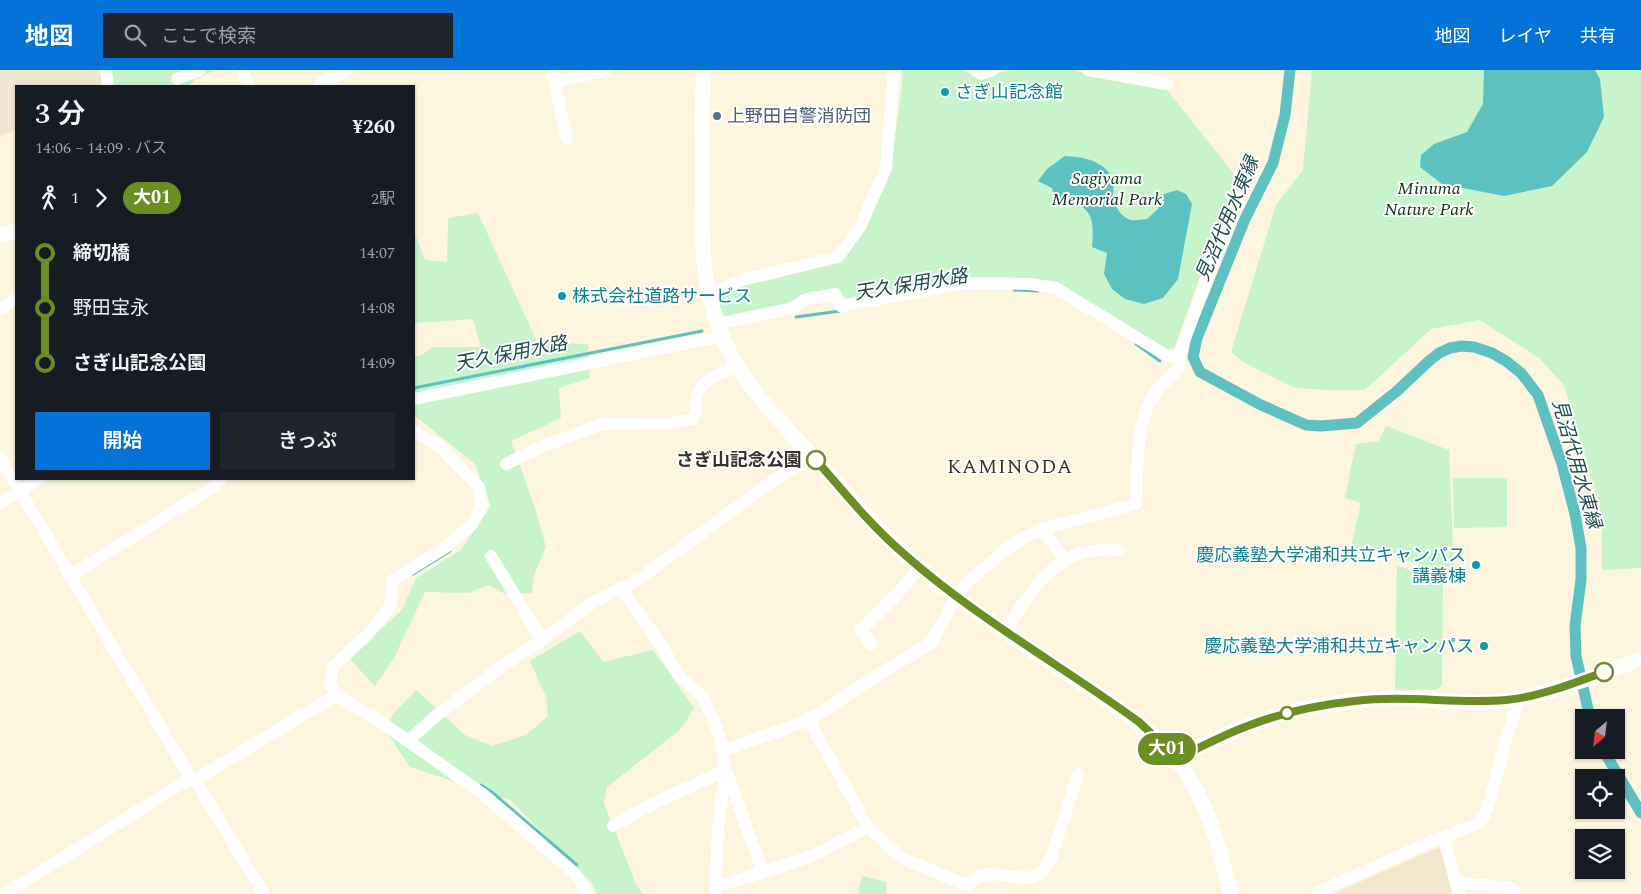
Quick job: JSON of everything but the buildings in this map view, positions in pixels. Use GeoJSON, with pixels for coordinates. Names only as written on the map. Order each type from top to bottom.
{"type":"FeatureCollection","features":[{"type":"Feature","properties":{"kind":"main road"},"geometry":{"type":"LineString","coordinates":[[322,85],[345,70]]}},
{"type":"Feature","properties":{"kind":"main road"},"geometry":{"type":"LineString","coordinates":[[704,70],[702,112],[703,252],[708,295],[719,330],[737,366],[759,396],[876,527],[903,554],[956,597],[1139,722],[1176,759],[1198,794],[1212,824],[1223,860],[1230,894]]}},
{"type":"Feature","properties":{"kind":"main road"},"geometry":{"type":"LineString","coordinates":[[0,235],[15,231]]}},
{"type":"Feature","properties":{"kind":"main road"},"geometry":{"type":"LineString","coordinates":[[1176,759],[1243,727],[1292,711],[1357,700],[1478,702],[1518,698],[1570,684],[1641,658]]}},
{"type":"Feature","properties":{"kind":"street"},"geometry":{"type":"LineString","coordinates":[[106,70],[108,85]]}},
{"type":"Feature","properties":{"kind":"street"},"geometry":{"type":"LineString","coordinates":[[177,79],[200,70]]}},
{"type":"Feature","properties":{"kind":"street"},"geometry":{"type":"LineString","coordinates":[[242,70],[249,85]]}},
{"type":"Feature","properties":{"kind":"street"},"geometry":{"type":"LineString","coordinates":[[552,70],[567,139]]}},
{"type":"Feature","properties":{"kind":"street"},"geometry":{"type":"LineString","coordinates":[[555,83],[605,70]]}},
{"type":"Feature","properties":{"kind":"street"},"geometry":{"type":"LineString","coordinates":[[708,295],[742,280],[838,257],[860,227],[886,168],[894,70]]}},
{"type":"Feature","properties":{"kind":"street"},"geometry":{"type":"LineString","coordinates":[[975,70],[981,74],[994,70]]}},
{"type":"Feature","properties":{"kind":"street"},"geometry":{"type":"LineString","coordinates":[[1088,70],[1166,84]]}},
{"type":"Feature","properties":{"kind":"street"},"geometry":{"type":"LineString","coordinates":[[723,751],[808,719],[825,710],[871,678],[931,643],[956,597],[968,582],[1004,551],[1025,537],[1042,529],[1136,504],[1141,426],[1147,407],[1154,394],[1164,382],[1179,369],[1180,363],[1178,358],[1238,198]]}},
{"type":"Feature","properties":{"kind":"street"},"geometry":{"type":"LineString","coordinates":[[415,399],[719,330],[793,308],[804,300],[834,294],[841,306],[966,283],[1030,284],[1056,288],[1167,356],[1178,358]]}},
{"type":"Feature","properties":{"kind":"street"},"geometry":{"type":"LineString","coordinates":[[0,309],[15,300]]}},
{"type":"Feature","properties":{"kind":"street"},"geometry":{"type":"LineString","coordinates":[[506,464],[543,446],[598,425],[670,423],[693,419],[696,415],[696,400],[700,387],[711,378],[737,366]]}},
{"type":"Feature","properties":{"kind":"street"},"geometry":{"type":"LineString","coordinates":[[415,432],[439,446],[479,487],[482,504],[473,522],[446,547],[393,580],[390,607],[368,634],[333,667],[330,684],[336,696],[384,724],[484,795],[574,873],[588,894]]}},
{"type":"Feature","properties":{"kind":"street"},"geometry":{"type":"LineString","coordinates":[[408,741],[437,715],[592,602],[639,579],[771,482],[814,457]]}},
{"type":"Feature","properties":{"kind":"street"},"geometry":{"type":"LineString","coordinates":[[0,458],[264,894]]}},
{"type":"Feature","properties":{"kind":"street"},"geometry":{"type":"LineString","coordinates":[[0,503],[36,480]]}},
{"type":"Feature","properties":{"kind":"street"},"geometry":{"type":"LineString","coordinates":[[71,575],[215,486],[221,480]]}},
{"type":"Feature","properties":{"kind":"street"},"geometry":{"type":"LineString","coordinates":[[1042,529],[1065,560]]}},
{"type":"Feature","properties":{"kind":"street"},"geometry":{"type":"LineString","coordinates":[[1005,630],[1039,582],[1065,560],[1090,551],[1119,550]]}},
{"type":"Feature","properties":{"kind":"street"},"geometry":{"type":"LineString","coordinates":[[491,556],[542,640]]}},
{"type":"Feature","properties":{"kind":"street"},"geometry":{"type":"LineString","coordinates":[[871,644],[861,629],[891,601],[920,567]]}},
{"type":"Feature","properties":{"kind":"street"},"geometry":{"type":"LineString","coordinates":[[621,588],[661,645],[678,674],[702,697],[714,721],[723,751],[725,778],[718,827],[715,891],[822,851],[868,827]]}},
{"type":"Feature","properties":{"kind":"street"},"geometry":{"type":"LineString","coordinates":[[4,894],[193,779],[336,696]]}},
{"type":"Feature","properties":{"kind":"street"},"geometry":{"type":"LineString","coordinates":[[1314,894],[1433,841],[1477,824],[1485,815],[1489,804],[1518,698]]}},
{"type":"Feature","properties":{"kind":"street"},"geometry":{"type":"LineString","coordinates":[[808,719],[868,827],[904,859],[966,885],[980,876],[991,874],[1015,877],[1034,876],[1042,872],[1051,858],[1078,774]]}},
{"type":"Feature","properties":{"kind":"street"},"geometry":{"type":"LineString","coordinates":[[613,826],[724,768]]}},
{"type":"Feature","properties":{"kind":"street"},"geometry":{"type":"LineString","coordinates":[[724,768],[760,864],[760,874]]}},
{"type":"Feature","properties":{"kind":"street"},"geometry":{"type":"LineString","coordinates":[[1444,838],[1458,891]]}},
{"type":"Feature","properties":{"kind":"street"},"geometry":{"type":"LineString","coordinates":[[1458,891],[1464,883],[1511,888],[1514,894]]}},
{"type":"Feature","properties":{"kind":"shaded area"},"geometry":{"type":"Polygon","coordinates":[[[0,70],[100,70],[103,85],[15,85],[15,130],[0,136],[0,70]]]}},
{"type":"Feature","properties":{"kind":"shaded area"},"geometry":{"type":"Polygon","coordinates":[[[1438,848],[1442,851],[1452,894],[1332,894],[1438,848]]]}},
{"type":"Feature","properties":{"kind":"green space"},"geometry":{"type":"Polygon","coordinates":[[[106,70],[215,70],[189,85],[111,85],[106,70]]]}},
{"type":"Feature","properties":{"kind":"green space","name":"Sagiyama Memorial Park"},"geometry":{"type":"Polygon","coordinates":[[[902,70],[964,70],[978,78],[1012,70],[1071,70],[1167,90],[1242,184],[1224,208],[1175,347],[1166,350],[1085,299],[973,277],[850,302],[835,291],[801,297],[777,307],[725,319],[718,310],[714,298],[745,285],[839,262],[890,170],[902,88],[902,70]]]}},
{"type":"Feature","properties":{"kind":"green space","name":"Minuma Nature Park"},"geometry":{"type":"Polygon","coordinates":[[[1312,70],[1641,70],[1641,568],[1602,570],[1602,516],[1564,385],[1539,358],[1480,320],[1431,329],[1365,390],[1295,388],[1243,362],[1231,352],[1276,205],[1303,170],[1312,70]]]}},
{"type":"Feature","properties":{"kind":"green space"},"geometry":{"type":"Polygon","coordinates":[[[478,213],[537,342],[588,344],[590,378],[559,388],[561,418],[511,441],[535,508],[546,547],[534,575],[532,593],[505,594],[488,585],[469,593],[425,592],[394,658],[375,686],[349,658],[402,610],[416,578],[461,550],[491,506],[475,464],[415,416],[415,355],[420,356],[433,347],[481,347],[473,319],[415,323],[415,234],[425,260],[447,262],[448,218],[478,213]]]}},
{"type":"Feature","properties":{"kind":"green space"},"geometry":{"type":"Polygon","coordinates":[[[1386,426],[1449,450],[1454,572],[1351,547],[1361,503],[1345,498],[1356,444],[1379,441],[1386,426]]]}},
{"type":"Feature","properties":{"kind":"green space"},"geometry":{"type":"Polygon","coordinates":[[[1453,478],[1507,478],[1507,527],[1454,528],[1453,478]]]}},
{"type":"Feature","properties":{"kind":"green space"},"geometry":{"type":"Polygon","coordinates":[[[1397,566],[1443,579],[1442,685],[1436,690],[1395,690],[1397,566]]]}},
{"type":"Feature","properties":{"kind":"green space"},"geometry":{"type":"Polygon","coordinates":[[[580,631],[603,662],[653,650],[694,708],[681,729],[607,787],[604,803],[636,884],[643,894],[597,894],[592,883],[510,800],[410,767],[387,733],[392,715],[416,690],[465,735],[492,746],[526,735],[548,716],[546,697],[530,661],[580,631]]]}},
{"type":"Feature","properties":{"kind":"green space"},"geometry":{"type":"Polygon","coordinates":[[[862,876],[886,882],[886,894],[858,894],[862,876]]]}},
{"type":"Feature","properties":{"kind":"water"},"geometry":{"type":"Polygon","coordinates":[[[1484,70],[1595,70],[1600,79],[1604,117],[1587,152],[1552,186],[1504,196],[1442,184],[1420,167],[1421,155],[1434,144],[1467,132],[1483,104],[1484,70]]]}},
{"type":"Feature","properties":{"kind":"water"},"geometry":{"type":"Polygon","coordinates":[[[1065,156],[1089,160],[1106,169],[1113,179],[1113,200],[1116,207],[1124,217],[1131,220],[1147,219],[1158,209],[1164,194],[1177,190],[1186,194],[1192,204],[1178,279],[1163,298],[1144,304],[1125,299],[1112,289],[1104,274],[1107,253],[1092,247],[1093,230],[1088,212],[1068,198],[1055,201],[1052,188],[1038,181],[1047,169],[1065,156]]]}},
{"type":"Feature","properties":{"kind":"waterway","name":"見沼代用水東縁"},"geometry":{"type":"LineString","coordinates":[[1290,70],[1285,115],[1273,163],[1245,219],[1197,338],[1193,357],[1200,372],[1259,404],[1306,425],[1321,426],[1357,423],[1397,391],[1429,361],[1439,353],[1450,348],[1474,347],[1492,353],[1521,373],[1538,395],[1562,464],[1575,514],[1581,548],[1581,579],[1575,626],[1576,656],[1588,709]]}},
{"type":"Feature","properties":{"kind":"waterway","name":"天久保用水路"},"geometry":{"type":"LineString","coordinates":[[1014,290],[1038,291]]}},
{"type":"Feature","properties":{"kind":"waterway","name":"天久保用水路"},"geometry":{"type":"LineString","coordinates":[[796,317],[840,311]]}},
{"type":"Feature","properties":{"kind":"waterway","name":"天久保用水路"},"geometry":{"type":"LineString","coordinates":[[415,388],[702,331]]}},
{"type":"Feature","properties":{"kind":"waterway","name":"天久保用水路"},"geometry":{"type":"LineString","coordinates":[[1136,344],[1160,361]]}},
{"type":"Feature","properties":{"kind":"waterway"},"geometry":{"type":"LineString","coordinates":[[413,574],[450,551]]}},
{"type":"Feature","properties":{"kind":"waterway","name":"見沼代用水東縁"},"geometry":{"type":"LineString","coordinates":[[1608,759],[1641,813]]}},
{"type":"Feature","properties":{"kind":"waterway"},"geometry":{"type":"LineString","coordinates":[[481,785],[493,793],[577,865]]}},
{"type":"Feature","properties":{"kind":"bus line","name":"大01"},"geometry":{"type":"LineString","coordinates":[[816,460],[903,554],[956,597],[1139,722],[1176,759],[1243,727],[1292,711],[1357,700],[1478,702],[1508,700],[1570,684],[1604,672]]}},
{"type":"Feature","properties":{"kind":"place","name":"さぎ山記念館"},"geometry":{"type":"Point","coordinates":[945,92]}},
{"type":"Feature","properties":{"kind":"place","name":"上野田自警消防団"},"geometry":{"type":"Point","coordinates":[717,116]}},
{"type":"Feature","properties":{"kind":"place","name":"株式会社道路サービス"},"geometry":{"type":"Point","coordinates":[562,296]}},
{"type":"Feature","properties":{"kind":"place","name":"さぎ山記念公園"},"geometry":{"type":"Point","coordinates":[816,460]}},
{"type":"Feature","properties":{"kind":"place","name":"慶応義塾大学浦和共立キャンパス 講義棟"},"geometry":{"type":"Point","coordinates":[1476,565]}},
{"type":"Feature","properties":{"kind":"place","name":"慶応義塾大学浦和共立キャンパス"},"geometry":{"type":"Point","coordinates":[1484,646]}},
{"type":"Feature","properties":{"kind":"district","name":"KAMINODA"},"geometry":{"type":"Point","coordinates":[1010,467]}}]}
